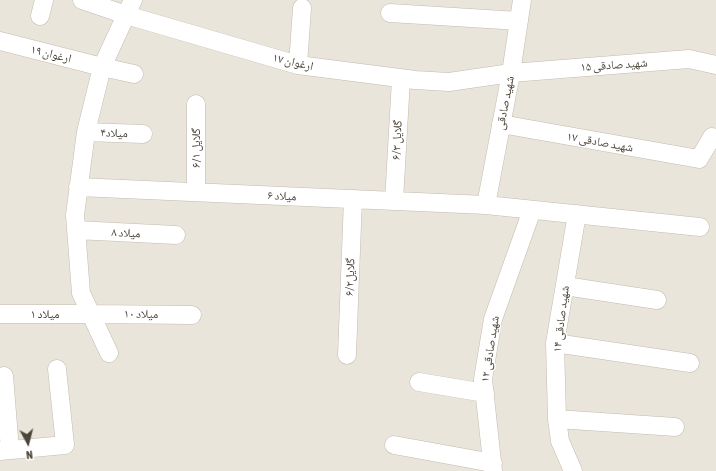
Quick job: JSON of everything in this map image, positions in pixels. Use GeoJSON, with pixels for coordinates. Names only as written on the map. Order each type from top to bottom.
{"type":"FeatureCollection","features":[{"type":"Feature","properties":{"kind":"street","name":"ارغوان ۱۷"},"geometry":{"type":"LineString","coordinates":[[82,0],[129,7],[298,66],[401,79],[449,82],[511,73]]}},
{"type":"Feature","properties":{"kind":"street","name":"شهید صادقی"},"geometry":{"type":"LineString","coordinates":[[486,205],[511,73],[522,0]]}},
{"type":"Feature","properties":{"kind":"street"},"geometry":{"type":"LineString","coordinates":[[109,353],[81,294],[74,216],[86,132],[102,67],[129,7]]}},
{"type":"Feature","properties":{"kind":"street"},"geometry":{"type":"LineString","coordinates":[[298,66],[302,8]]}},
{"type":"Feature","properties":{"kind":"street"},"geometry":{"type":"LineString","coordinates":[[390,12],[519,21]]}},
{"type":"Feature","properties":{"kind":"street","name":"ارغوان ۱۹"},"geometry":{"type":"LineString","coordinates":[[0,41],[134,74]]}},
{"type":"Feature","properties":{"kind":"street","name":"شهید صادقی ۱۵"},"geometry":{"type":"LineString","coordinates":[[511,73],[688,59],[716,65]]}},
{"type":"Feature","properties":{"kind":"street","name":"گلایل ۶/۳"},"geometry":{"type":"LineString","coordinates":[[394,201],[401,79]]}},
{"type":"Feature","properties":{"kind":"street","name":"گلایل ۶/۱"},"geometry":{"type":"LineString","coordinates":[[196,104],[196,192]]}},
{"type":"Feature","properties":{"kind":"street","name":"شهید صادقی ۱۷"},"geometry":{"type":"LineString","coordinates":[[501,124],[699,159],[712,138],[716,138]]}},
{"type":"Feature","properties":{"kind":"street","name":"میلاد۴"},"geometry":{"type":"LineString","coordinates":[[86,132],[143,134]]}},
{"type":"Feature","properties":{"kind":"street","name":"میلاد ۶"},"geometry":{"type":"LineString","coordinates":[[78,187],[486,205],[700,227]]}},
{"type":"Feature","properties":{"kind":"street","name":"گلایل۶/۲"},"geometry":{"type":"LineString","coordinates":[[347,355],[353,199]]}},
{"type":"Feature","properties":{"kind":"street","name":"شهید صادقی ۱۲"},"geometry":{"type":"LineString","coordinates":[[493,467],[483,379],[493,319],[532,210]]}},
{"type":"Feature","properties":{"kind":"street","name":"شهید صادقی ۱۴"},"geometry":{"type":"LineString","coordinates":[[573,471],[560,441],[557,419],[555,343],[577,214]]}},
{"type":"Feature","properties":{"kind":"street","name":"میلاد ۸"},"geometry":{"type":"LineString","coordinates":[[76,230],[176,235]]}},
{"type":"Feature","properties":{"kind":"street"},"geometry":{"type":"LineString","coordinates":[[565,286],[657,300]]}},
{"type":"Feature","properties":{"kind":"street","name":"میلاد ۱"},"geometry":{"type":"LineString","coordinates":[[0,314],[90,314]]}},
{"type":"Feature","properties":{"kind":"street","name":"میلاد ۱۰"},"geometry":{"type":"LineString","coordinates":[[90,314],[192,315]]}},
{"type":"Feature","properties":{"kind":"street"},"geometry":{"type":"LineString","coordinates":[[555,343],[690,363]]}},
{"type":"Feature","properties":{"kind":"street"},"geometry":{"type":"LineString","coordinates":[[4,376],[5,451],[65,445],[57,369]]}},
{"type":"Feature","properties":{"kind":"street"},"geometry":{"type":"LineString","coordinates":[[419,382],[485,393]]}},
{"type":"Feature","properties":{"kind":"street"},"geometry":{"type":"LineString","coordinates":[[557,419],[675,427]]}},
{"type":"Feature","properties":{"kind":"street"},"geometry":{"type":"LineString","coordinates":[[394,446],[493,467]]}},
{"type":"Feature","properties":{"kind":"shaded area"},"geometry":{"type":"Polygon","coordinates":[[[0,0],[716,0],[716,471],[0,471],[0,0]]]}}]}
